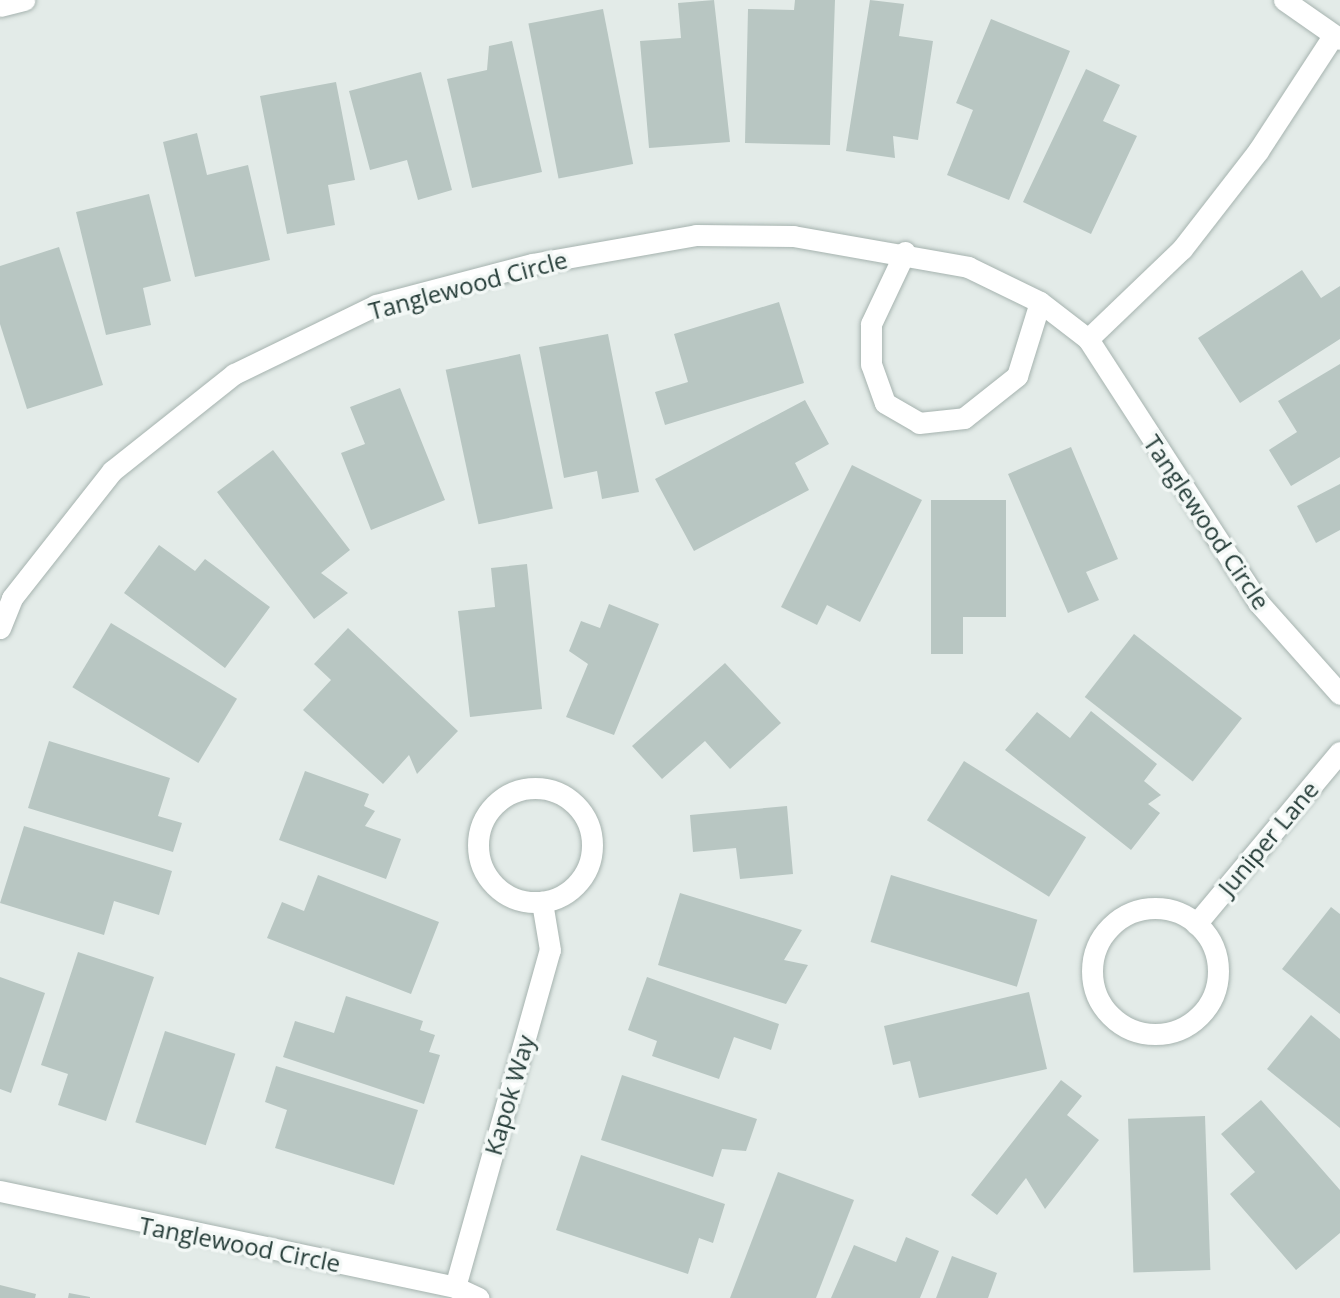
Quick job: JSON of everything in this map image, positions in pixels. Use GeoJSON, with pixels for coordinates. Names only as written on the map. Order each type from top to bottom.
{"type":"FeatureCollection","features":[{"type":"Feature","properties":{"kind":"street"},"geometry":{"type":"LineString","coordinates":[[0,6],[24,0]]}},
{"type":"Feature","properties":{"kind":"street"},"geometry":{"type":"LineString","coordinates":[[1088,339],[1182,249],[1258,151],[1336,37],[1284,0]]}},
{"type":"Feature","properties":{"kind":"street","name":"Tanglewood Circle"},"geometry":{"type":"LineString","coordinates":[[0,628],[6,595],[112,471],[234,374],[376,305],[532,264],[696,235],[793,236],[905,252],[968,267],[1040,302],[1088,339],[1258,602],[1340,694]]}},
{"type":"Feature","properties":{"kind":"street"},"geometry":{"type":"LineString","coordinates":[[905,252],[871,324],[871,365],[885,403],[919,423],[964,418],[1017,376],[1040,302]]}},
{"type":"Feature","properties":{"kind":"street","name":"Juniper Lane"},"geometry":{"type":"LineString","coordinates":[[1196,923],[1340,752]]}},
{"type":"Feature","properties":{"kind":"street"},"geometry":{"type":"LineString","coordinates":[[528,788],[567,796],[590,828],[588,867],[577,884],[542,902],[522,901],[489,879],[477,841],[493,806],[528,788]]}},
{"type":"Feature","properties":{"kind":"street","name":"Kapok Way"},"geometry":{"type":"LineString","coordinates":[[455,1287],[550,950],[542,902]]}},
{"type":"Feature","properties":{"kind":"street"},"geometry":{"type":"LineString","coordinates":[[1150,909],[1196,923],[1217,956],[1219,977],[1204,1013],[1179,1029],[1150,1034],[1114,1019],[1101,1004],[1092,967],[1107,930],[1122,918],[1150,909]]}},
{"type":"Feature","properties":{"kind":"street","name":"Tanglewood Circle"},"geometry":{"type":"LineString","coordinates":[[0,1191],[455,1287],[479,1298]]}},
{"type":"Feature","properties":{"kind":"building"},"geometry":{"type":"Polygon","coordinates":[[[714,0],[730,142],[649,148],[640,41],[681,38],[678,3],[714,0]]]}},
{"type":"Feature","properties":{"kind":"building"},"geometry":{"type":"Polygon","coordinates":[[[795,0],[835,0],[830,145],[745,143],[748,9],[794,10],[795,0]]]}},
{"type":"Feature","properties":{"kind":"building"},"geometry":{"type":"Polygon","coordinates":[[[870,0],[904,4],[899,36],[933,41],[918,140],[893,136],[895,158],[846,151],[870,0]]]}},
{"type":"Feature","properties":{"kind":"building"},"geometry":{"type":"Polygon","coordinates":[[[603,9],[633,164],[559,179],[528,24],[603,9]]]}},
{"type":"Feature","properties":{"kind":"building"},"geometry":{"type":"Polygon","coordinates":[[[991,19],[1070,51],[1009,200],[947,175],[973,110],[956,103],[991,19]]]}},
{"type":"Feature","properties":{"kind":"building"},"geometry":{"type":"Polygon","coordinates":[[[512,41],[542,172],[472,188],[447,79],[487,70],[489,46],[512,41]]]}},
{"type":"Feature","properties":{"kind":"building"},"geometry":{"type":"Polygon","coordinates":[[[1086,69],[1120,85],[1103,121],[1137,136],[1091,234],[1023,202],[1086,69]]]}},
{"type":"Feature","properties":{"kind":"building"},"geometry":{"type":"Polygon","coordinates":[[[421,72],[452,190],[418,200],[407,160],[370,170],[349,91],[421,72]]]}},
{"type":"Feature","properties":{"kind":"building"},"geometry":{"type":"Polygon","coordinates":[[[336,82],[355,180],[328,185],[335,225],[287,234],[260,96],[336,82]]]}},
{"type":"Feature","properties":{"kind":"building"},"geometry":{"type":"Polygon","coordinates":[[[197,133],[207,175],[248,165],[270,260],[195,277],[163,142],[197,133]]]}},
{"type":"Feature","properties":{"kind":"building"},"geometry":{"type":"Polygon","coordinates":[[[149,194],[171,281],[143,288],[151,325],[106,335],[76,212],[149,194]]]}},
{"type":"Feature","properties":{"kind":"building"},"geometry":{"type":"Polygon","coordinates":[[[59,247],[103,385],[27,409],[0,324],[0,266],[59,247]]]}},
{"type":"Feature","properties":{"kind":"building"},"geometry":{"type":"Polygon","coordinates":[[[1302,270],[1321,298],[1340,286],[1340,339],[1240,403],[1198,338],[1302,270]]]}},
{"type":"Feature","properties":{"kind":"building"},"geometry":{"type":"Polygon","coordinates":[[[779,302],[804,383],[665,425],[655,392],[688,382],[674,334],[779,302]]]}},
{"type":"Feature","properties":{"kind":"building"},"geometry":{"type":"Polygon","coordinates":[[[608,334],[639,492],[602,499],[597,471],[564,478],[539,347],[608,334]]]}},
{"type":"Feature","properties":{"kind":"building"},"geometry":{"type":"Polygon","coordinates":[[[520,354],[553,509],[479,524],[446,370],[520,354]]]}},
{"type":"Feature","properties":{"kind":"building"},"geometry":{"type":"Polygon","coordinates":[[[1340,364],[1340,457],[1291,486],[1269,450],[1297,432],[1278,401],[1340,364]]]}},
{"type":"Feature","properties":{"kind":"building"},"geometry":{"type":"Polygon","coordinates":[[[400,388],[445,500],[371,530],[341,453],[365,444],[350,407],[400,388]]]}},
{"type":"Feature","properties":{"kind":"building"},"geometry":{"type":"Polygon","coordinates":[[[805,400],[829,444],[795,463],[809,490],[694,551],[655,479],[805,400]]]}},
{"type":"Feature","properties":{"kind":"building"},"geometry":{"type":"Polygon","coordinates":[[[1071,447],[1118,559],[1086,572],[1099,600],[1068,613],[1008,474],[1071,447]]]}},
{"type":"Feature","properties":{"kind":"building"},"geometry":{"type":"Polygon","coordinates":[[[273,450],[350,550],[321,573],[348,593],[314,619],[217,492],[273,450]]]}},
{"type":"Feature","properties":{"kind":"building"},"geometry":{"type":"Polygon","coordinates":[[[852,465],[922,500],[860,622],[827,605],[817,625],[781,607],[852,465]]]}},
{"type":"Feature","properties":{"kind":"building"},"geometry":{"type":"Polygon","coordinates":[[[1340,484],[1340,530],[1316,543],[1297,506],[1340,484]]]}},
{"type":"Feature","properties":{"kind":"building"},"geometry":{"type":"Polygon","coordinates":[[[931,500],[1006,500],[1006,617],[963,617],[963,654],[931,654],[931,500]]]}},
{"type":"Feature","properties":{"kind":"building"},"geometry":{"type":"Polygon","coordinates":[[[159,545],[195,571],[205,559],[270,607],[225,668],[124,593],[159,545]]]}},
{"type":"Feature","properties":{"kind":"building"},"geometry":{"type":"Polygon","coordinates":[[[527,564],[542,709],[470,717],[458,611],[495,607],[491,568],[527,564]]]}},
{"type":"Feature","properties":{"kind":"building"},"geometry":{"type":"Polygon","coordinates":[[[609,604],[659,624],[614,735],[566,717],[588,664],[569,651],[581,621],[600,628],[609,604]]]}},
{"type":"Feature","properties":{"kind":"building"},"geometry":{"type":"Polygon","coordinates":[[[111,623],[237,699],[198,763],[72,687],[111,623]]]}},
{"type":"Feature","properties":{"kind":"building"},"geometry":{"type":"Polygon","coordinates":[[[348,628],[458,731],[417,774],[409,755],[383,784],[303,710],[331,680],[314,664],[348,628]]]}},
{"type":"Feature","properties":{"kind":"building"},"geometry":{"type":"Polygon","coordinates":[[[1134,634],[1242,718],[1193,781],[1085,697],[1134,634]]]}},
{"type":"Feature","properties":{"kind":"building"},"geometry":{"type":"Polygon","coordinates":[[[725,663],[781,723],[730,769],[705,741],[662,779],[632,746],[725,663]]]}},
{"type":"Feature","properties":{"kind":"building"},"geometry":{"type":"Polygon","coordinates":[[[1091,711],[1157,764],[1144,781],[1161,795],[1148,804],[1160,813],[1131,850],[1005,750],[1037,712],[1070,738],[1091,711]]]}},
{"type":"Feature","properties":{"kind":"building"},"geometry":{"type":"Polygon","coordinates":[[[49,741],[170,778],[158,816],[182,823],[173,852],[28,808],[49,741]]]}},
{"type":"Feature","properties":{"kind":"building"},"geometry":{"type":"Polygon","coordinates":[[[964,761],[1086,837],[1049,897],[927,820],[964,761]]]}},
{"type":"Feature","properties":{"kind":"building"},"geometry":{"type":"Polygon","coordinates":[[[305,771],[369,794],[364,806],[375,811],[365,826],[401,839],[386,879],[279,840],[305,771]]]}},
{"type":"Feature","properties":{"kind":"building"},"geometry":{"type":"Polygon","coordinates":[[[787,806],[793,874],[740,879],[736,848],[693,852],[690,815],[787,806]]]}},
{"type":"Feature","properties":{"kind":"building"},"geometry":{"type":"Polygon","coordinates":[[[24,826],[172,871],[159,915],[114,901],[104,935],[0,903],[24,826]]]}},
{"type":"Feature","properties":{"kind":"building"},"geometry":{"type":"Polygon","coordinates":[[[318,875],[439,922],[411,994],[267,938],[282,902],[304,911],[318,875]]]}},
{"type":"Feature","properties":{"kind":"building"},"geometry":{"type":"Polygon","coordinates":[[[891,875],[1037,920],[1017,987],[871,942],[891,875]]]}},
{"type":"Feature","properties":{"kind":"building"},"geometry":{"type":"Polygon","coordinates":[[[680,893],[802,930],[784,960],[808,965],[786,1004],[658,965],[680,893]]]}},
{"type":"Feature","properties":{"kind":"building"},"geometry":{"type":"Polygon","coordinates":[[[1331,907],[1340,914],[1340,1014],[1282,969],[1331,907]]]}},
{"type":"Feature","properties":{"kind":"building"},"geometry":{"type":"Polygon","coordinates":[[[78,952],[154,977],[106,1121],[58,1105],[68,1074],[41,1065],[78,952]]]}},
{"type":"Feature","properties":{"kind":"building"},"geometry":{"type":"Polygon","coordinates":[[[0,977],[45,993],[11,1093],[0,1089],[0,977]]]}},
{"type":"Feature","properties":{"kind":"building"},"geometry":{"type":"Polygon","coordinates":[[[647,977],[779,1024],[771,1050],[734,1037],[719,1079],[652,1056],[657,1041],[628,1030],[647,977]]]}},
{"type":"Feature","properties":{"kind":"building"},"geometry":{"type":"Polygon","coordinates":[[[1029,992],[1047,1069],[919,1098],[910,1061],[893,1065],[884,1026],[1029,992]]]}},
{"type":"Feature","properties":{"kind":"building"},"geometry":{"type":"Polygon","coordinates":[[[346,996],[423,1021],[420,1030],[435,1035],[429,1052],[440,1055],[424,1104],[283,1057],[295,1021],[334,1033],[346,996]]]}},
{"type":"Feature","properties":{"kind":"building"},"geometry":{"type":"Polygon","coordinates":[[[1311,1015],[1340,1039],[1340,1128],[1267,1069],[1311,1015]]]}},
{"type":"Feature","properties":{"kind":"building"},"geometry":{"type":"Polygon","coordinates":[[[165,1031],[235,1054],[206,1145],[135,1122],[165,1031]]]}},
{"type":"Feature","properties":{"kind":"building"},"geometry":{"type":"Polygon","coordinates":[[[276,1066],[418,1110],[394,1185],[275,1148],[287,1110],[265,1102],[276,1066]]]}},
{"type":"Feature","properties":{"kind":"building"},"geometry":{"type":"Polygon","coordinates":[[[622,1075],[757,1119],[746,1151],[722,1149],[713,1177],[601,1140],[622,1075]]]}},
{"type":"Feature","properties":{"kind":"building"},"geometry":{"type":"Polygon","coordinates":[[[1061,1080],[1082,1096],[1067,1115],[1099,1140],[1045,1209],[1026,1178],[997,1215],[971,1195],[1061,1080]]]}},
{"type":"Feature","properties":{"kind":"building"},"geometry":{"type":"Polygon","coordinates":[[[1261,1100],[1340,1190],[1340,1233],[1296,1270],[1230,1194],[1255,1172],[1221,1134],[1261,1100]]]}},
{"type":"Feature","properties":{"kind":"building"},"geometry":{"type":"Polygon","coordinates":[[[1205,1116],[1210,1270],[1133,1273],[1128,1119],[1205,1116]]]}},
{"type":"Feature","properties":{"kind":"building"},"geometry":{"type":"Polygon","coordinates":[[[581,1155],[725,1204],[713,1243],[699,1238],[688,1274],[556,1230],[581,1155]]]}},
{"type":"Feature","properties":{"kind":"building"},"geometry":{"type":"Polygon","coordinates":[[[778,1172],[854,1200],[816,1298],[730,1298],[778,1172]]]}},
{"type":"Feature","properties":{"kind":"building"},"geometry":{"type":"Polygon","coordinates":[[[906,1237],[939,1251],[920,1298],[831,1298],[854,1245],[896,1262],[906,1237]]]}},
{"type":"Feature","properties":{"kind":"building"},"geometry":{"type":"Polygon","coordinates":[[[952,1256],[997,1273],[988,1298],[936,1298],[952,1256]]]}},
{"type":"Feature","properties":{"kind":"building"},"geometry":{"type":"Polygon","coordinates":[[[0,1285],[36,1294],[35,1298],[0,1298],[0,1285]]]}},
{"type":"Feature","properties":{"kind":"building"},"geometry":{"type":"Polygon","coordinates":[[[69,1293],[90,1297],[90,1298],[68,1298],[69,1293]]]}}]}
